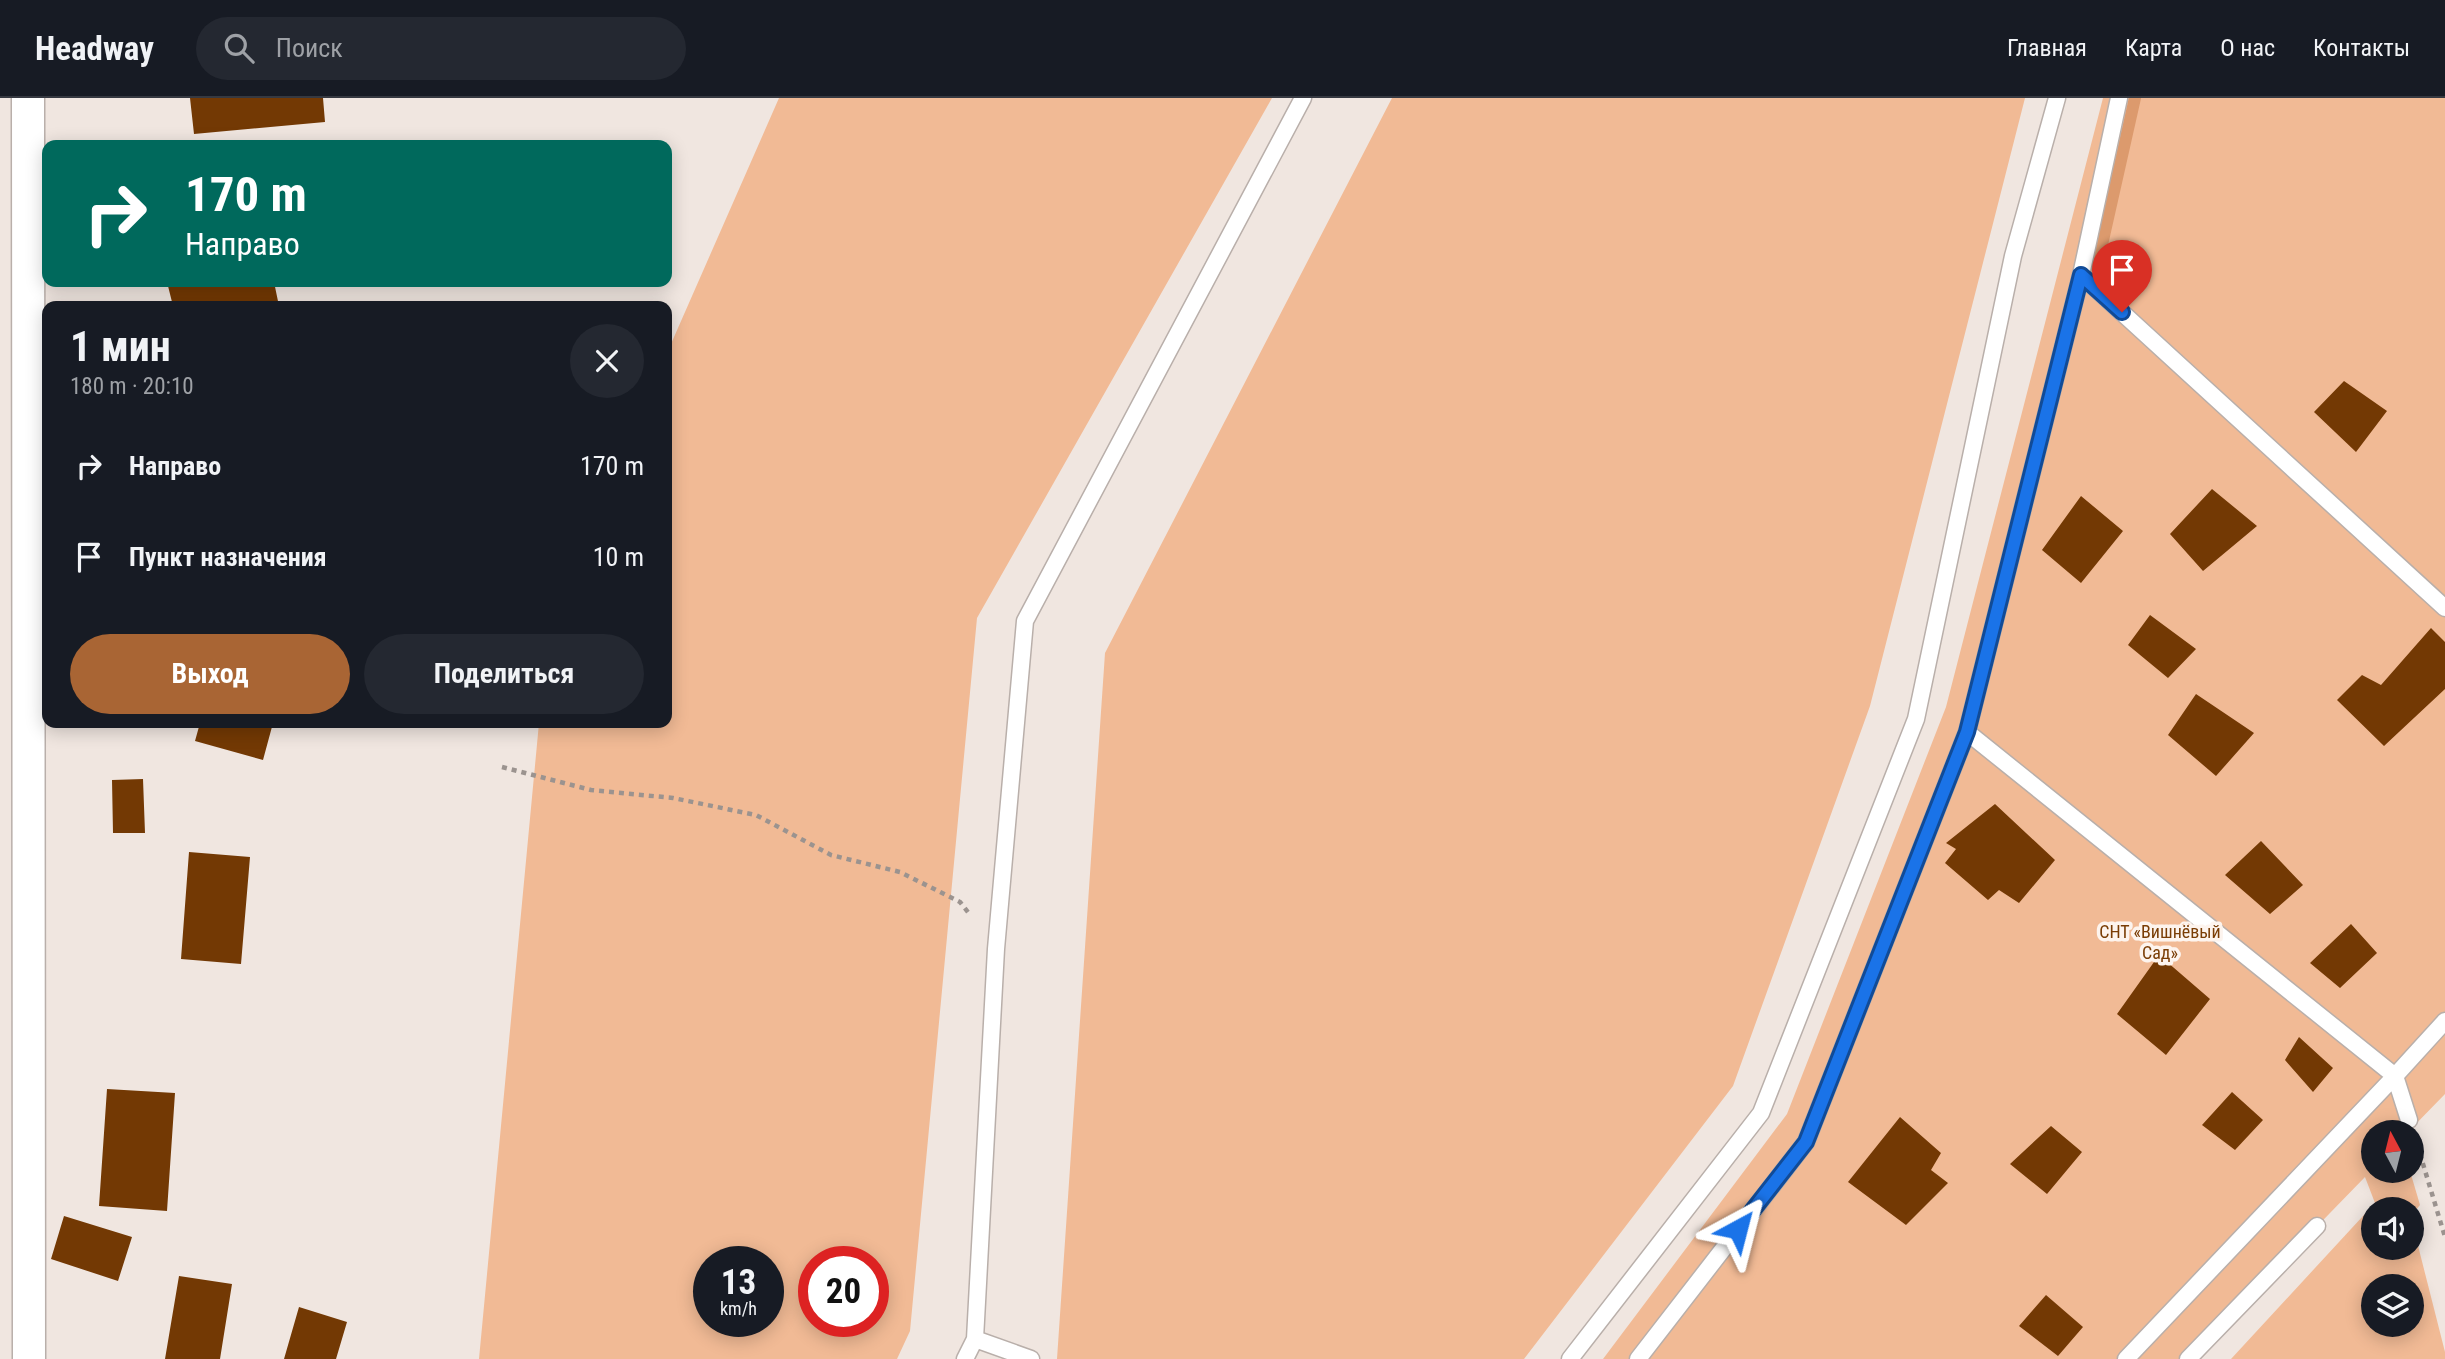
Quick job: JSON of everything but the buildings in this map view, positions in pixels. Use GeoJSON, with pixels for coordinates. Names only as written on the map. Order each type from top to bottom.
{"type":"FeatureCollection","features":[{"type":"Feature","properties":{"kind":"street"},"geometry":{"type":"LineString","coordinates":[[28,98],[29,1359]]}},
{"type":"Feature","properties":{"kind":"lane"},"geometry":{"type":"LineString","coordinates":[[965,1359],[975,1339],[996,949],[1026,621],[1303,98]]}},
{"type":"Feature","properties":{"kind":"lane"},"geometry":{"type":"LineString","coordinates":[[1570,1359],[1761,1113],[1916,719],[2013,256],[2057,98]]}},
{"type":"Feature","properties":{"kind":"lane"},"geometry":{"type":"LineString","coordinates":[[1638,1359],[1806,1142],[1967,732],[2081,275],[2119,98]]}},
{"type":"Feature","properties":{"kind":"lane"},"geometry":{"type":"LineString","coordinates":[[2081,275],[2445,608]]}},
{"type":"Feature","properties":{"kind":"lane"},"geometry":{"type":"LineString","coordinates":[[1967,732],[2395,1076],[2409,1120]]}},
{"type":"Feature","properties":{"kind":"lane"},"geometry":{"type":"LineString","coordinates":[[2126,1359],[2445,1021]]}},
{"type":"Feature","properties":{"kind":"lane"},"geometry":{"type":"LineString","coordinates":[[2188,1359],[2317,1226]]}},
{"type":"Feature","properties":{"kind":"lane"},"geometry":{"type":"LineString","coordinates":[[975,1339],[1031,1359]]}},
{"type":"Feature","properties":{"kind":"path"},"geometry":{"type":"LineString","coordinates":[[502,767],[591,790],[673,798],[755,815],[831,855],[900,872],[960,902],[996,949]]}},
{"type":"Feature","properties":{"kind":"path"},"geometry":{"type":"LineString","coordinates":[[2424,1169],[2445,1237]]}},
{"type":"Feature","properties":{"kind":"green space"},"geometry":{"type":"Polygon","coordinates":[[[779,98],[1272,98],[977,618],[910,1331],[897,1359],[479,1359],[539,728],[672,728],[672,342],[779,98]]]}},
{"type":"Feature","properties":{"kind":"green space"},"geometry":{"type":"Polygon","coordinates":[[[1392,98],[2025,98],[1870,706],[1733,1086],[1524,1359],[1057,1359],[1105,653],[1392,98]]]}},
{"type":"Feature","properties":{"kind":"green space","name":"СНТ «Вишнёвый Сад»"},"geometry":{"type":"Polygon","coordinates":[[[2103,98],[2445,98],[2445,1094],[2420,1120],[2361,1120],[2361,1181],[2188,1359],[1603,1359],[1787,1114],[1946,707],[2103,98]]]}},
{"type":"Feature","properties":{"kind":"green space","name":"СНТ «Вишнёвый Сад»"},"geometry":{"type":"Polygon","coordinates":[[[2367,1183],[2414,1183],[2418,1197],[2373,1197],[2367,1183]]]}},
{"type":"Feature","properties":{"kind":"green space","name":"СНТ «Вишнёвый Сад»"},"geometry":{"type":"Polygon","coordinates":[[[2361,1218],[2361,1260],[2422,1260],[2445,1359],[2231,1359],[2361,1218]]]}},
{"type":"Feature","properties":{"kind":"waterway"},"geometry":{"type":"LineString","coordinates":[[2097,267],[2135,98]]}},
{"type":"Feature","properties":{"kind":"route"},"geometry":{"type":"LineString","coordinates":[[1738,1229],[1806,1142],[1967,732],[2081,275],[2122,312]]}}]}
